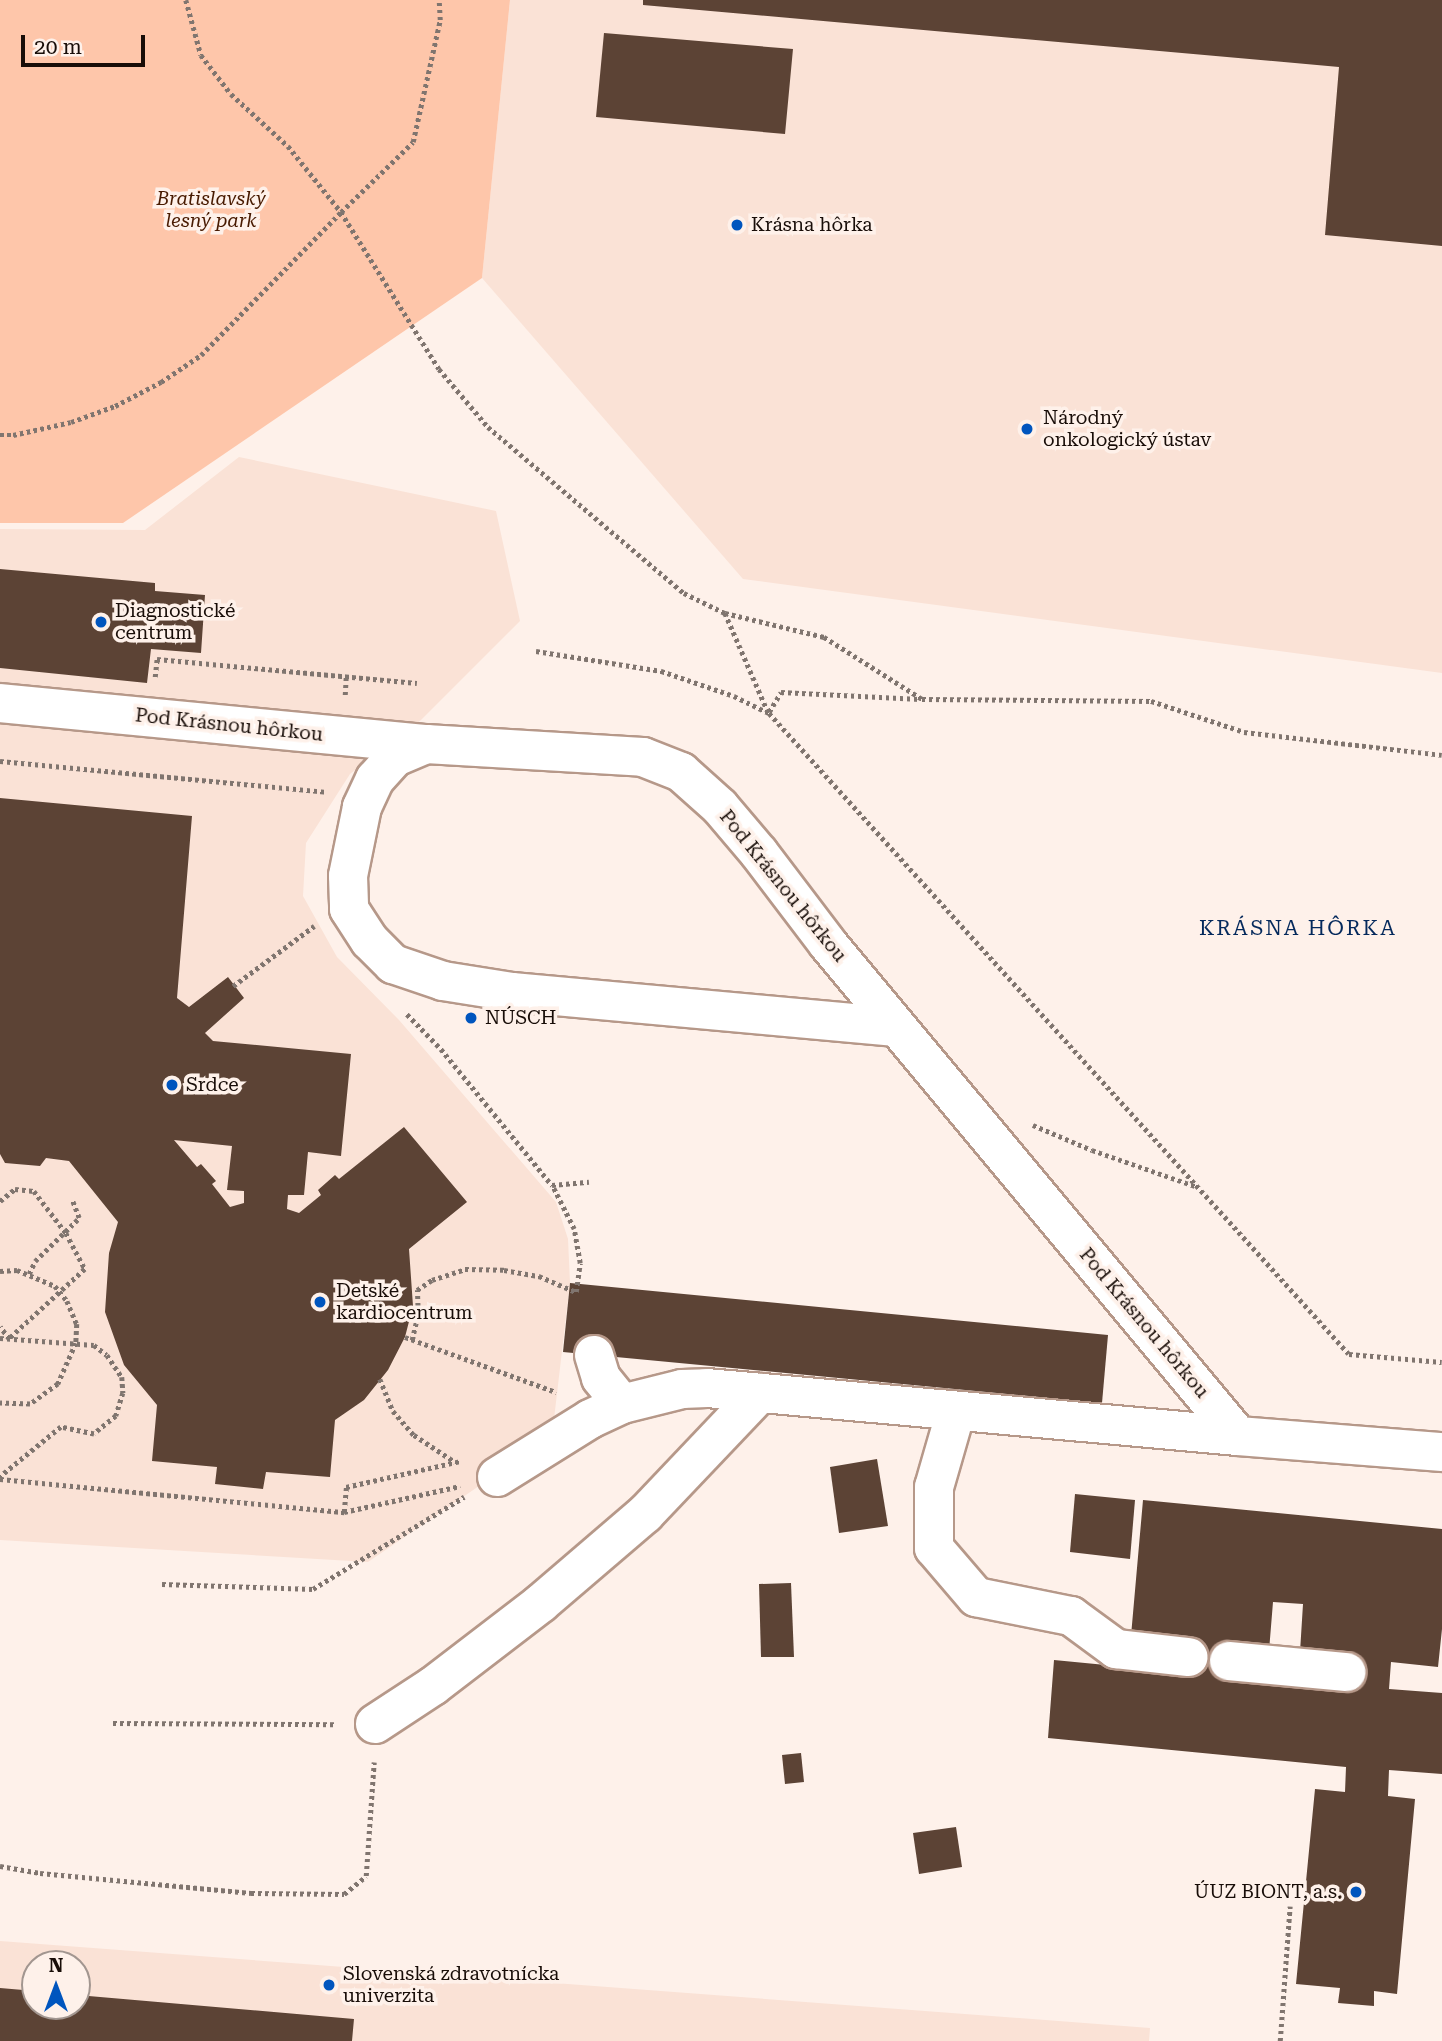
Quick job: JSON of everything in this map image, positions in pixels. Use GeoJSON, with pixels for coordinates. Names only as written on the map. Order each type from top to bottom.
{"type":"FeatureCollection","features":[{"type":"Feature","properties":{"kind":"street","name":"Pod Krásnou hôrkou"},"geometry":{"type":"LineString","coordinates":[[0,703],[426,744],[643,757],[681,772],[720,807],[896,1027],[1237,1436]]}},
{"type":"Feature","properties":{"kind":"street"},"geometry":{"type":"LineString","coordinates":[[426,744],[395,757],[376,779],[362,807],[348,876],[349,909],[370,941],[393,964],[443,981],[512,992],[896,1027]]}},
{"type":"Feature","properties":{"kind":"street"},"geometry":{"type":"LineString","coordinates":[[594,1354],[601,1378],[622,1404]]}},
{"type":"Feature","properties":{"kind":"street"},"geometry":{"type":"LineString","coordinates":[[482,1469],[622,1404],[681,1389],[760,1393],[1442,1452]]}},
{"type":"Feature","properties":{"kind":"street"},"geometry":{"type":"LineString","coordinates":[[376,1724],[433,1686],[541,1603],[645,1514],[760,1393]]}},
{"type":"Feature","properties":{"kind":"street"},"geometry":{"type":"LineString","coordinates":[[956,1411],[934,1487],[934,1548],[976,1597],[1071,1616],[1116,1649],[1189,1657]]}},
{"type":"Feature","properties":{"kind":"street"},"geometry":{"type":"LineString","coordinates":[[1229,1661],[1346,1672]]}},
{"type":"Feature","properties":{"kind":"path"},"geometry":{"type":"LineString","coordinates":[[186,0],[201,55],[231,94],[288,146],[341,212],[439,369],[488,427],[684,593],[724,613],[824,637],[922,699]]}},
{"type":"Feature","properties":{"kind":"path"},"geometry":{"type":"LineString","coordinates":[[0,435],[13,435],[71,422],[115,406],[161,382],[201,355],[412,142],[440,20],[439,0]]}},
{"type":"Feature","properties":{"kind":"path"},"geometry":{"type":"LineString","coordinates":[[724,613],[769,713],[1349,1354],[1442,1362]]}},
{"type":"Feature","properties":{"kind":"path"},"geometry":{"type":"LineString","coordinates":[[536,651],[661,671],[734,696],[769,713]]}},
{"type":"Feature","properties":{"kind":"path"},"geometry":{"type":"LineString","coordinates":[[154,690],[157,659],[417,683]]}},
{"type":"Feature","properties":{"kind":"path"},"geometry":{"type":"LineString","coordinates":[[769,713],[782,692],[922,699],[1151,701],[1244,732],[1442,755]]}},
{"type":"Feature","properties":{"kind":"path"},"geometry":{"type":"LineString","coordinates":[[0,761],[329,792]]}},
{"type":"Feature","properties":{"kind":"path"},"geometry":{"type":"LineString","coordinates":[[233,986],[322,919],[349,909]]}},
{"type":"Feature","properties":{"kind":"path"},"geometry":{"type":"LineString","coordinates":[[396,1005],[441,1049],[552,1185],[574,1229],[580,1262],[576,1292],[539,1276],[504,1270],[465,1269],[432,1280],[417,1290],[418,1313],[412,1340]]}},
{"type":"Feature","properties":{"kind":"path"},"geometry":{"type":"LineString","coordinates":[[407,1014],[419,1015]]}},
{"type":"Feature","properties":{"kind":"path"},"geometry":{"type":"LineString","coordinates":[[1028,1123],[1092,1150],[1197,1186]]}},
{"type":"Feature","properties":{"kind":"path"},"geometry":{"type":"LineString","coordinates":[[552,1185],[589,1182]]}},
{"type":"Feature","properties":{"kind":"path"},"geometry":{"type":"LineString","coordinates":[[0,1200],[15,1189],[34,1191],[66,1233],[85,1269],[9,1339]]}},
{"type":"Feature","properties":{"kind":"path"},"geometry":{"type":"LineString","coordinates":[[29,1274],[35,1261],[66,1233],[79,1217],[72,1199]]}},
{"type":"Feature","properties":{"kind":"path"},"geometry":{"type":"LineString","coordinates":[[0,1271],[29,1274],[55,1286],[67,1301],[77,1324],[76,1343],[58,1384],[30,1404],[0,1403]]}},
{"type":"Feature","properties":{"kind":"path"},"geometry":{"type":"LineString","coordinates":[[0,1327],[9,1339]]}},
{"type":"Feature","properties":{"kind":"path"},"geometry":{"type":"LineString","coordinates":[[405,1337],[560,1394],[552,1403]]}},
{"type":"Feature","properties":{"kind":"path"},"geometry":{"type":"LineString","coordinates":[[0,1338],[94,1345],[107,1355],[122,1377],[123,1393],[116,1416],[94,1434],[61,1427],[0,1478]]}},
{"type":"Feature","properties":{"kind":"path"},"geometry":{"type":"LineString","coordinates":[[380,1380],[393,1411],[414,1435],[456,1462],[482,1469]]}},
{"type":"Feature","properties":{"kind":"path"},"geometry":{"type":"LineString","coordinates":[[344,1512],[346,1487],[456,1462]]}},
{"type":"Feature","properties":{"kind":"path"},"geometry":{"type":"LineString","coordinates":[[0,1478],[344,1512],[482,1469]]}},
{"type":"Feature","properties":{"kind":"path"},"geometry":{"type":"LineString","coordinates":[[162,1584],[313,1589],[482,1469]]}},
{"type":"Feature","properties":{"kind":"path"},"geometry":{"type":"LineString","coordinates":[[0,1866],[40,1873],[251,1893],[344,1894],[366,1876],[376,1724],[113,1723]]}},
{"type":"Feature","properties":{"kind":"path"},"geometry":{"type":"LineString","coordinates":[[1280,2041],[1290,1906]]}},
{"type":"Feature","properties":{"kind":"shaded area","name":"Národný onkologický ústav"},"geometry":{"type":"Polygon","coordinates":[[[510,0],[1442,0],[1442,673],[743,579],[482,278],[510,0]]]}},
{"type":"Feature","properties":{"kind":"shaded area"},"geometry":{"type":"Polygon","coordinates":[[[239,457],[496,511],[520,621],[421,720],[350,774],[306,843],[303,896],[337,957],[399,1020],[556,1202],[568,1239],[570,1283],[552,1436],[368,1562],[0,1540],[0,529],[145,530],[239,457]]]}},
{"type":"Feature","properties":{"kind":"shaded area","name":"Slovenská zdravotnícka univerzita"},"geometry":{"type":"Polygon","coordinates":[[[0,1941],[1150,2028],[1149,2041],[0,2041],[0,1941]]]}},
{"type":"Feature","properties":{"kind":"green space","name":"Bratislavský lesný park"},"geometry":{"type":"Polygon","coordinates":[[[0,0],[510,0],[482,278],[123,523],[0,523],[0,0]]]}},
{"type":"Feature","properties":{"kind":"building"},"geometry":{"type":"Polygon","coordinates":[[[643,0],[1442,0],[1442,246],[1325,235],[1339,67],[643,5],[643,0]]]}},
{"type":"Feature","properties":{"kind":"building"},"geometry":{"type":"Polygon","coordinates":[[[604,33],[793,49],[785,134],[596,117],[604,33]]]}},
{"type":"Feature","properties":{"kind":"building","name":"Diagnostické centrum"},"geometry":{"type":"Polygon","coordinates":[[[0,569],[155,583],[155,591],[205,595],[201,653],[151,649],[147,683],[0,668],[0,569]]]}},
{"type":"Feature","properties":{"kind":"building"},"geometry":{"type":"Polygon","coordinates":[[[0,798],[192,816],[177,998],[189,1007],[228,977],[244,998],[205,1033],[213,1041],[351,1054],[341,1156],[308,1152],[304,1195],[288,1195],[287,1209],[299,1213],[321,1195],[318,1190],[335,1175],[339,1179],[404,1127],[467,1202],[409,1249],[413,1306],[405,1337],[388,1370],[364,1400],[335,1420],[330,1477],[266,1472],[263,1489],[215,1484],[217,1467],[152,1461],[157,1405],[124,1365],[105,1312],[109,1253],[118,1222],[69,1161],[46,1158],[40,1166],[5,1163],[0,1154],[0,798]],[[174,1140],[197,1167],[201,1164],[216,1181],[212,1184],[230,1207],[244,1203],[244,1191],[227,1190],[232,1146],[174,1140]]]}},
{"type":"Feature","properties":{"kind":"building"},"geometry":{"type":"Polygon","coordinates":[[[570,1283],[1108,1335],[1102,1403],[563,1352],[570,1283]]]}},
{"type":"Feature","properties":{"kind":"building"},"geometry":{"type":"Polygon","coordinates":[[[877,1459],[888,1526],[839,1533],[830,1467],[877,1459]]]}},
{"type":"Feature","properties":{"kind":"building"},"geometry":{"type":"Polygon","coordinates":[[[1075,1494],[1135,1500],[1130,1559],[1070,1552],[1075,1494]]]}},
{"type":"Feature","properties":{"kind":"building"},"geometry":{"type":"Polygon","coordinates":[[[1143,1500],[1442,1529],[1442,1629],[1438,1667],[1391,1662],[1389,1689],[1442,1693],[1442,1774],[1389,1770],[1388,1796],[1415,1799],[1397,1994],[1374,1991],[1374,2006],[1338,2003],[1340,1988],[1296,1984],[1315,1789],[1345,1792],[1346,1767],[1048,1738],[1054,1660],[1178,1672],[1131,1636],[1143,1500]],[[1273,1602],[1269,1651],[1300,1652],[1303,1604],[1273,1602]]]}},
{"type":"Feature","properties":{"kind":"building"},"geometry":{"type":"Polygon","coordinates":[[[791,1583],[794,1657],[761,1657],[759,1584],[791,1583]]]}},
{"type":"Feature","properties":{"kind":"building"},"geometry":{"type":"Polygon","coordinates":[[[801,1753],[804,1782],[785,1784],[782,1755],[801,1753]]]}},
{"type":"Feature","properties":{"kind":"building"},"geometry":{"type":"Polygon","coordinates":[[[956,1827],[962,1867],[919,1874],[913,1833],[956,1827]]]}},
{"type":"Feature","properties":{"kind":"building"},"geometry":{"type":"Polygon","coordinates":[[[0,1988],[21,1990],[21,2020],[91,2020],[91,1996],[354,2019],[352,2041],[0,2041],[0,1988]]]}},
{"type":"Feature","properties":{"kind":"place","name":"Krásna hôrka"},"geometry":{"type":"Point","coordinates":[737,225]}},
{"type":"Feature","properties":{"kind":"place","name":"Národný onkologický ústav"},"geometry":{"type":"Point","coordinates":[1027,429]}},
{"type":"Feature","properties":{"kind":"place","name":"Diagnostické centrum"},"geometry":{"type":"Point","coordinates":[101,622]}},
{"type":"Feature","properties":{"kind":"place","name":"NÚSCH"},"geometry":{"type":"Point","coordinates":[471,1018]}},
{"type":"Feature","properties":{"kind":"place","name":"Srdce"},"geometry":{"type":"Point","coordinates":[172,1085]}},
{"type":"Feature","properties":{"kind":"place","name":"Detské kardiocentrum"},"geometry":{"type":"Point","coordinates":[320,1302]}},
{"type":"Feature","properties":{"kind":"place","name":"ÚUZ BIONT, a.s."},"geometry":{"type":"Point","coordinates":[1356,1892]}},
{"type":"Feature","properties":{"kind":"place","name":"Slovenská zdravotnícka univerzita"},"geometry":{"type":"Point","coordinates":[329,1985]}},
{"type":"Feature","properties":{"kind":"district","name":"KRÁSNA HÔRKA"},"geometry":{"type":"Point","coordinates":[1298,928]}}]}
